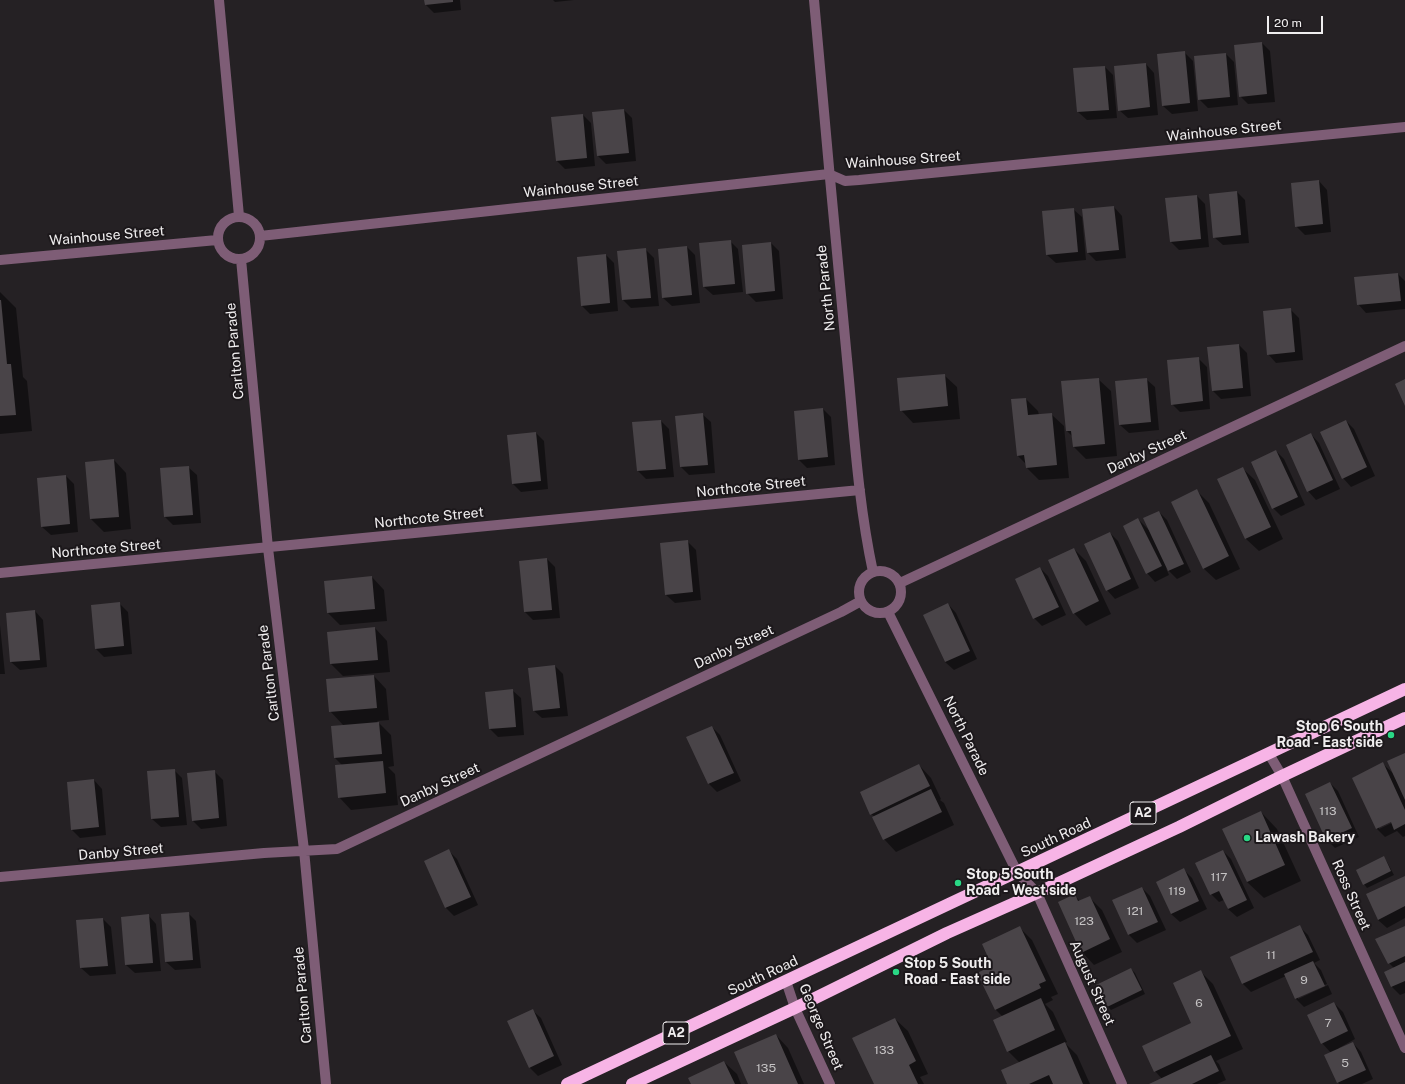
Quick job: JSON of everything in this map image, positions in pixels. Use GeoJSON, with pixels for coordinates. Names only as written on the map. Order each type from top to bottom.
{"type":"FeatureCollection","features":[{"type":"Feature","properties":{"kind":"highway","name":"South Road"},"geometry":{"type":"LineString","coordinates":[[567,1084],[1405,689]]}},
{"type":"Feature","properties":{"kind":"highway","name":"A2"},"geometry":{"type":"LineString","coordinates":[[632,1084],[795,1008],[947,933],[1179,827],[1405,718]]}},
{"type":"Feature","properties":{"kind":"street"},"geometry":{"type":"LineString","coordinates":[[219,0],[239,216]]}},
{"type":"Feature","properties":{"kind":"street","name":"North Parade"},"geometry":{"type":"LineString","coordinates":[[814,0],[829,174],[860,490],[873,572]]}},
{"type":"Feature","properties":{"kind":"street","name":"Wainhouse Street"},"geometry":{"type":"LineString","coordinates":[[260,236],[829,174],[845,181],[858,180],[1405,127]]}},
{"type":"Feature","properties":{"kind":"street"},"geometry":{"type":"LineString","coordinates":[[239,216],[253,222],[257,226],[260,236],[258,247],[251,255],[240,259],[230,257],[221,250],[218,240],[220,228],[228,219],[239,216]]}},
{"type":"Feature","properties":{"kind":"street","name":"Wainhouse Street"},"geometry":{"type":"LineString","coordinates":[[0,260],[218,240]]}},
{"type":"Feature","properties":{"kind":"street","name":"Carlton Parade"},"geometry":{"type":"LineString","coordinates":[[240,259],[268,548],[304,850],[326,1084]]}},
{"type":"Feature","properties":{"kind":"street","name":"Danby Street"},"geometry":{"type":"LineString","coordinates":[[900,583],[1405,346]]}},
{"type":"Feature","properties":{"kind":"street","name":"Northcote Street"},"geometry":{"type":"LineString","coordinates":[[0,573],[860,490]]}},
{"type":"Feature","properties":{"kind":"street"},"geometry":{"type":"LineString","coordinates":[[886,571],[892,574],[900,583],[902,590],[899,603],[888,612],[873,612],[861,601],[859,591],[860,586],[865,578],[873,572],[886,571]]}},
{"type":"Feature","properties":{"kind":"street","name":"Danby Street"},"geometry":{"type":"LineString","coordinates":[[0,877],[304,850],[337,849],[841,612],[861,601]]}},
{"type":"Feature","properties":{"kind":"street","name":"North Parade"},"geometry":{"type":"LineString","coordinates":[[888,612],[1017,872],[1037,893]]}},
{"type":"Feature","properties":{"kind":"street","name":"Ross Street"},"geometry":{"type":"LineString","coordinates":[[1269,754],[1282,776],[1405,1048]]}},
{"type":"Feature","properties":{"kind":"street","name":"August Street"},"geometry":{"type":"LineString","coordinates":[[1037,893],[1122,1084]]}},
{"type":"Feature","properties":{"kind":"street","name":"George Street"},"geometry":{"type":"LineString","coordinates":[[786,981],[795,1008],[830,1084]]}},
{"type":"Feature","properties":{"kind":"building"},"geometry":{"type":"Polygon","coordinates":[[[424,0],[453,0],[453,2],[425,5],[424,0]]]}},
{"type":"Feature","properties":{"kind":"building"},"geometry":{"type":"Polygon","coordinates":[[[1262,42],[1267,94],[1239,97],[1234,45],[1262,42]]]}},
{"type":"Feature","properties":{"kind":"building"},"geometry":{"type":"Polygon","coordinates":[[[1185,51],[1190,103],[1162,106],[1157,54],[1185,51]]]}},
{"type":"Feature","properties":{"kind":"building"},"geometry":{"type":"Polygon","coordinates":[[[1226,53],[1230,97],[1198,100],[1194,56],[1226,53]]]}},
{"type":"Feature","properties":{"kind":"building"},"geometry":{"type":"Polygon","coordinates":[[[1146,63],[1150,107],[1118,111],[1114,66],[1146,63]]]}},
{"type":"Feature","properties":{"kind":"building"},"geometry":{"type":"Polygon","coordinates":[[[1105,66],[1109,110],[1077,112],[1073,68],[1105,66]]]}},
{"type":"Feature","properties":{"kind":"building"},"geometry":{"type":"Polygon","coordinates":[[[624,109],[629,153],[597,156],[592,112],[624,109]]]}},
{"type":"Feature","properties":{"kind":"building"},"geometry":{"type":"Polygon","coordinates":[[[583,114],[587,158],[556,161],[551,117],[583,114]]]}},
{"type":"Feature","properties":{"kind":"building"},"geometry":{"type":"Polygon","coordinates":[[[1319,180],[1323,224],[1295,227],[1291,183],[1319,180]]]}},
{"type":"Feature","properties":{"kind":"building"},"geometry":{"type":"Polygon","coordinates":[[[1237,191],[1241,235],[1213,238],[1209,194],[1237,191]]]}},
{"type":"Feature","properties":{"kind":"building"},"geometry":{"type":"Polygon","coordinates":[[[1197,195],[1201,239],[1170,242],[1165,198],[1197,195]]]}},
{"type":"Feature","properties":{"kind":"building"},"geometry":{"type":"Polygon","coordinates":[[[1114,206],[1119,250],[1087,253],[1082,209],[1114,206]]]}},
{"type":"Feature","properties":{"kind":"building"},"geometry":{"type":"Polygon","coordinates":[[[1074,208],[1078,252],[1046,255],[1042,211],[1074,208]]]}},
{"type":"Feature","properties":{"kind":"building"},"geometry":{"type":"Polygon","coordinates":[[[731,240],[735,284],[703,287],[699,243],[731,240]]]}},
{"type":"Feature","properties":{"kind":"building"},"geometry":{"type":"Polygon","coordinates":[[[771,242],[775,291],[746,294],[742,245],[771,242]]]}},
{"type":"Feature","properties":{"kind":"building"},"geometry":{"type":"Polygon","coordinates":[[[687,246],[692,295],[662,298],[658,249],[687,246]]]}},
{"type":"Feature","properties":{"kind":"building"},"geometry":{"type":"Polygon","coordinates":[[[646,248],[651,298],[622,300],[617,251],[646,248]]]}},
{"type":"Feature","properties":{"kind":"building"},"geometry":{"type":"Polygon","coordinates":[[[606,254],[610,303],[581,306],[577,257],[606,254]]]}},
{"type":"Feature","properties":{"kind":"building"},"geometry":{"type":"Polygon","coordinates":[[[1398,273],[1401,301],[1357,305],[1354,277],[1398,273]]]}},
{"type":"Feature","properties":{"kind":"building"},"geometry":{"type":"Polygon","coordinates":[[[0,300],[7,364],[11,364],[16,415],[0,416],[0,300]]]}},
{"type":"Feature","properties":{"kind":"building"},"geometry":{"type":"Polygon","coordinates":[[[1291,308],[1295,352],[1267,355],[1263,311],[1291,308]]]}},
{"type":"Feature","properties":{"kind":"building"},"geometry":{"type":"Polygon","coordinates":[[[1239,344],[1243,388],[1212,391],[1207,347],[1239,344]]]}},
{"type":"Feature","properties":{"kind":"building"},"geometry":{"type":"Polygon","coordinates":[[[1199,357],[1203,401],[1171,405],[1167,360],[1199,357]]]}},
{"type":"Feature","properties":{"kind":"building"},"geometry":{"type":"Polygon","coordinates":[[[945,374],[948,406],[900,411],[897,378],[945,374]]]}},
{"type":"Feature","properties":{"kind":"building"},"geometry":{"type":"Polygon","coordinates":[[[1099,378],[1105,444],[1073,447],[1071,431],[1066,431],[1061,381],[1099,378]]]}},
{"type":"Feature","properties":{"kind":"building"},"geometry":{"type":"Polygon","coordinates":[[[1147,378],[1151,422],[1119,425],[1115,381],[1147,378]]]}},
{"type":"Feature","properties":{"kind":"building"},"geometry":{"type":"Polygon","coordinates":[[[1405,379],[1405,406],[1395,384],[1405,379]]]}},
{"type":"Feature","properties":{"kind":"building"},"geometry":{"type":"Polygon","coordinates":[[[1026,398],[1028,415],[1052,413],[1057,465],[1026,468],[1024,455],[1017,456],[1011,399],[1026,398]]]}},
{"type":"Feature","properties":{"kind":"building"},"geometry":{"type":"Polygon","coordinates":[[[823,408],[828,457],[798,460],[794,411],[823,408]]]}},
{"type":"Feature","properties":{"kind":"building"},"geometry":{"type":"Polygon","coordinates":[[[703,413],[708,465],[680,467],[675,416],[703,413]]]}},
{"type":"Feature","properties":{"kind":"building"},"geometry":{"type":"Polygon","coordinates":[[[661,420],[666,469],[637,471],[632,422],[661,420]]]}},
{"type":"Feature","properties":{"kind":"building"},"geometry":{"type":"Polygon","coordinates":[[[1346,420],[1367,467],[1342,479],[1320,432],[1346,420]]]}},
{"type":"Feature","properties":{"kind":"building"},"geometry":{"type":"Polygon","coordinates":[[[536,432],[541,481],[512,484],[507,435],[536,432]]]}},
{"type":"Feature","properties":{"kind":"building"},"geometry":{"type":"Polygon","coordinates":[[[1311,433],[1333,480],[1307,492],[1286,445],[1311,433]]]}},
{"type":"Feature","properties":{"kind":"building"},"geometry":{"type":"Polygon","coordinates":[[[1276,450],[1298,497],[1272,509],[1251,462],[1276,450]]]}},
{"type":"Feature","properties":{"kind":"building"},"geometry":{"type":"Polygon","coordinates":[[[114,459],[119,517],[90,519],[85,462],[114,459]]]}},
{"type":"Feature","properties":{"kind":"building"},"geometry":{"type":"Polygon","coordinates":[[[189,466],[193,515],[164,517],[160,468],[189,466]]]}},
{"type":"Feature","properties":{"kind":"building"},"geometry":{"type":"Polygon","coordinates":[[[1243,467],[1271,527],[1245,539],[1217,479],[1243,467]]]}},
{"type":"Feature","properties":{"kind":"building"},"geometry":{"type":"Polygon","coordinates":[[[66,475],[70,524],[41,527],[37,478],[66,475]]]}},
{"type":"Feature","properties":{"kind":"building"},"geometry":{"type":"Polygon","coordinates":[[[1197,489],[1229,556],[1203,569],[1171,502],[1197,489]]]}},
{"type":"Feature","properties":{"kind":"building"},"geometry":{"type":"Polygon","coordinates":[[[1159,511],[1184,564],[1168,571],[1143,518],[1159,511]]]}},
{"type":"Feature","properties":{"kind":"building"},"geometry":{"type":"Polygon","coordinates":[[[1138,518],[1162,566],[1146,574],[1123,526],[1138,518]]]}},
{"type":"Feature","properties":{"kind":"building"},"geometry":{"type":"Polygon","coordinates":[[[1110,532],[1131,579],[1106,591],[1084,544],[1110,532]]]}},
{"type":"Feature","properties":{"kind":"building"},"geometry":{"type":"Polygon","coordinates":[[[688,540],[693,592],[665,595],[660,543],[688,540]]]}},
{"type":"Feature","properties":{"kind":"building"},"geometry":{"type":"Polygon","coordinates":[[[1074,548],[1099,601],[1073,614],[1048,560],[1074,548]]]}},
{"type":"Feature","properties":{"kind":"building"},"geometry":{"type":"Polygon","coordinates":[[[547,558],[552,610],[524,612],[519,561],[547,558]]]}},
{"type":"Feature","properties":{"kind":"building"},"geometry":{"type":"Polygon","coordinates":[[[1040,567],[1059,607],[1033,619],[1015,579],[1040,567]]]}},
{"type":"Feature","properties":{"kind":"building"},"geometry":{"type":"Polygon","coordinates":[[[372,576],[375,609],[327,613],[324,581],[372,576]]]}},
{"type":"Feature","properties":{"kind":"building"},"geometry":{"type":"Polygon","coordinates":[[[120,602],[124,646],[95,649],[91,605],[120,602]]]}},
{"type":"Feature","properties":{"kind":"building"},"geometry":{"type":"Polygon","coordinates":[[[948,603],[970,651],[945,662],[923,615],[948,603]]]}},
{"type":"Feature","properties":{"kind":"building"},"geometry":{"type":"Polygon","coordinates":[[[35,610],[40,660],[10,662],[6,613],[35,610]]]}},
{"type":"Feature","properties":{"kind":"building"},"geometry":{"type":"Polygon","coordinates":[[[375,627],[378,660],[330,664],[327,632],[375,627]]]}},
{"type":"Feature","properties":{"kind":"building"},"geometry":{"type":"Polygon","coordinates":[[[555,665],[560,708],[533,711],[528,668],[555,665]]]}},
{"type":"Feature","properties":{"kind":"building"},"geometry":{"type":"Polygon","coordinates":[[[374,675],[377,708],[329,712],[326,679],[374,675]]]}},
{"type":"Feature","properties":{"kind":"building"},"geometry":{"type":"Polygon","coordinates":[[[513,689],[516,727],[489,729],[485,692],[513,689]]]}},
{"type":"Feature","properties":{"kind":"building"},"geometry":{"type":"Polygon","coordinates":[[[379,722],[382,754],[334,758],[331,726],[379,722]]]}},
{"type":"Feature","properties":{"kind":"building"},"geometry":{"type":"Polygon","coordinates":[[[712,726],[734,773],[708,784],[686,737],[712,726]]]}},
{"type":"Feature","properties":{"kind":"building"},"geometry":{"type":"Polygon","coordinates":[[[1405,753],[1405,800],[1387,761],[1405,753]]]}},
{"type":"Feature","properties":{"kind":"building"},"geometry":{"type":"Polygon","coordinates":[[[383,761],[386,793],[338,798],[335,765],[383,761]]]}},
{"type":"Feature","properties":{"kind":"building"},"geometry":{"type":"Polygon","coordinates":[[[1383,762],[1405,810],[1405,824],[1394,830],[1391,822],[1376,829],[1352,778],[1383,762]]]}},
{"type":"Feature","properties":{"kind":"building"},"geometry":{"type":"Polygon","coordinates":[[[919,764],[930,786],[870,815],[860,792],[919,764]]]}},
{"type":"Feature","properties":{"kind":"building"},"geometry":{"type":"Polygon","coordinates":[[[175,769],[179,817],[151,819],[147,771],[175,769]]]}},
{"type":"Feature","properties":{"kind":"building"},"geometry":{"type":"Polygon","coordinates":[[[215,770],[219,818],[192,821],[187,773],[215,770]]]}},
{"type":"Feature","properties":{"kind":"building"},"geometry":{"type":"Polygon","coordinates":[[[94,779],[99,827],[71,830],[67,782],[94,779]]]}},
{"type":"Feature","properties":{"kind":"building"},"geometry":{"type":"Polygon","coordinates":[[[1330,782],[1352,828],[1326,840],[1305,794],[1330,782]]]}},
{"type":"Feature","properties":{"kind":"building"},"geometry":{"type":"Polygon","coordinates":[[[931,789],[942,812],[883,840],[872,817],[931,789]]]}},
{"type":"Feature","properties":{"kind":"building"},"geometry":{"type":"Polygon","coordinates":[[[1261,811],[1285,865],[1247,882],[1222,829],[1261,811]]]}},
{"type":"Feature","properties":{"kind":"building"},"geometry":{"type":"Polygon","coordinates":[[[449,849],[471,897],[445,908],[424,861],[449,849]]]}},
{"type":"Feature","properties":{"kind":"building"},"geometry":{"type":"Polygon","coordinates":[[[1223,850],[1247,900],[1228,909],[1219,891],[1210,895],[1195,863],[1223,850]]]}},
{"type":"Feature","properties":{"kind":"building"},"geometry":{"type":"Polygon","coordinates":[[[1384,856],[1391,871],[1363,885],[1356,870],[1384,856]]]}},
{"type":"Feature","properties":{"kind":"building"},"geometry":{"type":"Polygon","coordinates":[[[1184,868],[1199,901],[1171,914],[1156,882],[1184,868]]]}},
{"type":"Feature","properties":{"kind":"building"},"geometry":{"type":"Polygon","coordinates":[[[1405,876],[1405,906],[1378,920],[1366,894],[1405,876]]]}},
{"type":"Feature","properties":{"kind":"building"},"geometry":{"type":"Polygon","coordinates":[[[1142,887],[1158,922],[1128,935],[1112,900],[1142,887]]]}},
{"type":"Feature","properties":{"kind":"building"},"geometry":{"type":"Polygon","coordinates":[[[1075,894],[1078,901],[1090,896],[1110,939],[1081,953],[1058,902],[1075,894]]]}},
{"type":"Feature","properties":{"kind":"building"},"geometry":{"type":"Polygon","coordinates":[[[189,912],[193,960],[165,962],[161,914],[189,912]]]}},
{"type":"Feature","properties":{"kind":"building"},"geometry":{"type":"Polygon","coordinates":[[[149,914],[153,963],[125,965],[121,917],[149,914]]]}},
{"type":"Feature","properties":{"kind":"building"},"geometry":{"type":"Polygon","coordinates":[[[103,918],[108,966],[80,968],[76,920],[103,918]]]}},
{"type":"Feature","properties":{"kind":"building"},"geometry":{"type":"Polygon","coordinates":[[[1300,925],[1313,952],[1242,984],[1230,957],[1300,925]]]}},
{"type":"Feature","properties":{"kind":"building"},"geometry":{"type":"Polygon","coordinates":[[[1020,926],[1046,981],[1039,984],[1041,988],[995,1010],[977,973],[992,966],[982,944],[1020,926]]]}},
{"type":"Feature","properties":{"kind":"building"},"geometry":{"type":"Polygon","coordinates":[[[1405,926],[1405,956],[1388,964],[1375,939],[1405,926]]]}},
{"type":"Feature","properties":{"kind":"building"},"geometry":{"type":"Polygon","coordinates":[[[1313,961],[1325,986],[1295,999],[1284,974],[1313,961]]]}},
{"type":"Feature","properties":{"kind":"building"},"geometry":{"type":"Polygon","coordinates":[[[1405,962],[1405,981],[1391,987],[1384,972],[1405,962]]]}},
{"type":"Feature","properties":{"kind":"building"},"geometry":{"type":"Polygon","coordinates":[[[1131,968],[1142,990],[1107,1007],[1096,985],[1131,968]]]}},
{"type":"Feature","properties":{"kind":"building"},"geometry":{"type":"Polygon","coordinates":[[[1201,970],[1231,1036],[1154,1072],[1142,1046],[1191,1023],[1173,983],[1201,970]]]}},
{"type":"Feature","properties":{"kind":"building"},"geometry":{"type":"Polygon","coordinates":[[[1041,998],[1055,1030],[1007,1052],[993,1020],[1041,998]]]}},
{"type":"Feature","properties":{"kind":"building"},"geometry":{"type":"Polygon","coordinates":[[[1334,1002],[1348,1031],[1321,1044],[1307,1015],[1334,1002]]]}},
{"type":"Feature","properties":{"kind":"building"},"geometry":{"type":"Polygon","coordinates":[[[533,1009],[554,1056],[529,1068],[507,1021],[533,1009]]]}},
{"type":"Feature","properties":{"kind":"building"},"geometry":{"type":"Polygon","coordinates":[[[895,1018],[916,1061],[909,1065],[918,1084],[874,1084],[852,1038],[895,1018]]]}},
{"type":"Feature","properties":{"kind":"building"},"geometry":{"type":"Polygon","coordinates":[[[776,1034],[798,1084],[748,1084],[734,1052],[776,1034]]]}},
{"type":"Feature","properties":{"kind":"building"},"geometry":{"type":"Polygon","coordinates":[[[1065,1042],[1083,1084],[1053,1084],[1049,1075],[1029,1084],[1007,1084],[1001,1070],[1065,1042]]]}},
{"type":"Feature","properties":{"kind":"building"},"geometry":{"type":"Polygon","coordinates":[[[1353,1042],[1366,1070],[1337,1083],[1324,1055],[1353,1042]]]}},
{"type":"Feature","properties":{"kind":"building"},"geometry":{"type":"Polygon","coordinates":[[[1211,1055],[1219,1071],[1192,1084],[1149,1084],[1211,1055]]]}},
{"type":"Feature","properties":{"kind":"building"},"geometry":{"type":"Polygon","coordinates":[[[724,1061],[735,1084],[691,1084],[688,1078],[724,1061]]]}},
{"type":"Feature","properties":{"kind":"place","name":"Stop 6 South Road - East side"},"geometry":{"type":"Point","coordinates":[1391,735]}},
{"type":"Feature","properties":{"kind":"place","name":"Lawash Bakery"},"geometry":{"type":"Point","coordinates":[1247,838]}},
{"type":"Feature","properties":{"kind":"place","name":"Stop 5 South Road - West side"},"geometry":{"type":"Point","coordinates":[958,883]}},
{"type":"Feature","properties":{"kind":"place","name":"Stop 5 South Road - East side"},"geometry":{"type":"Point","coordinates":[896,972]}}]}
